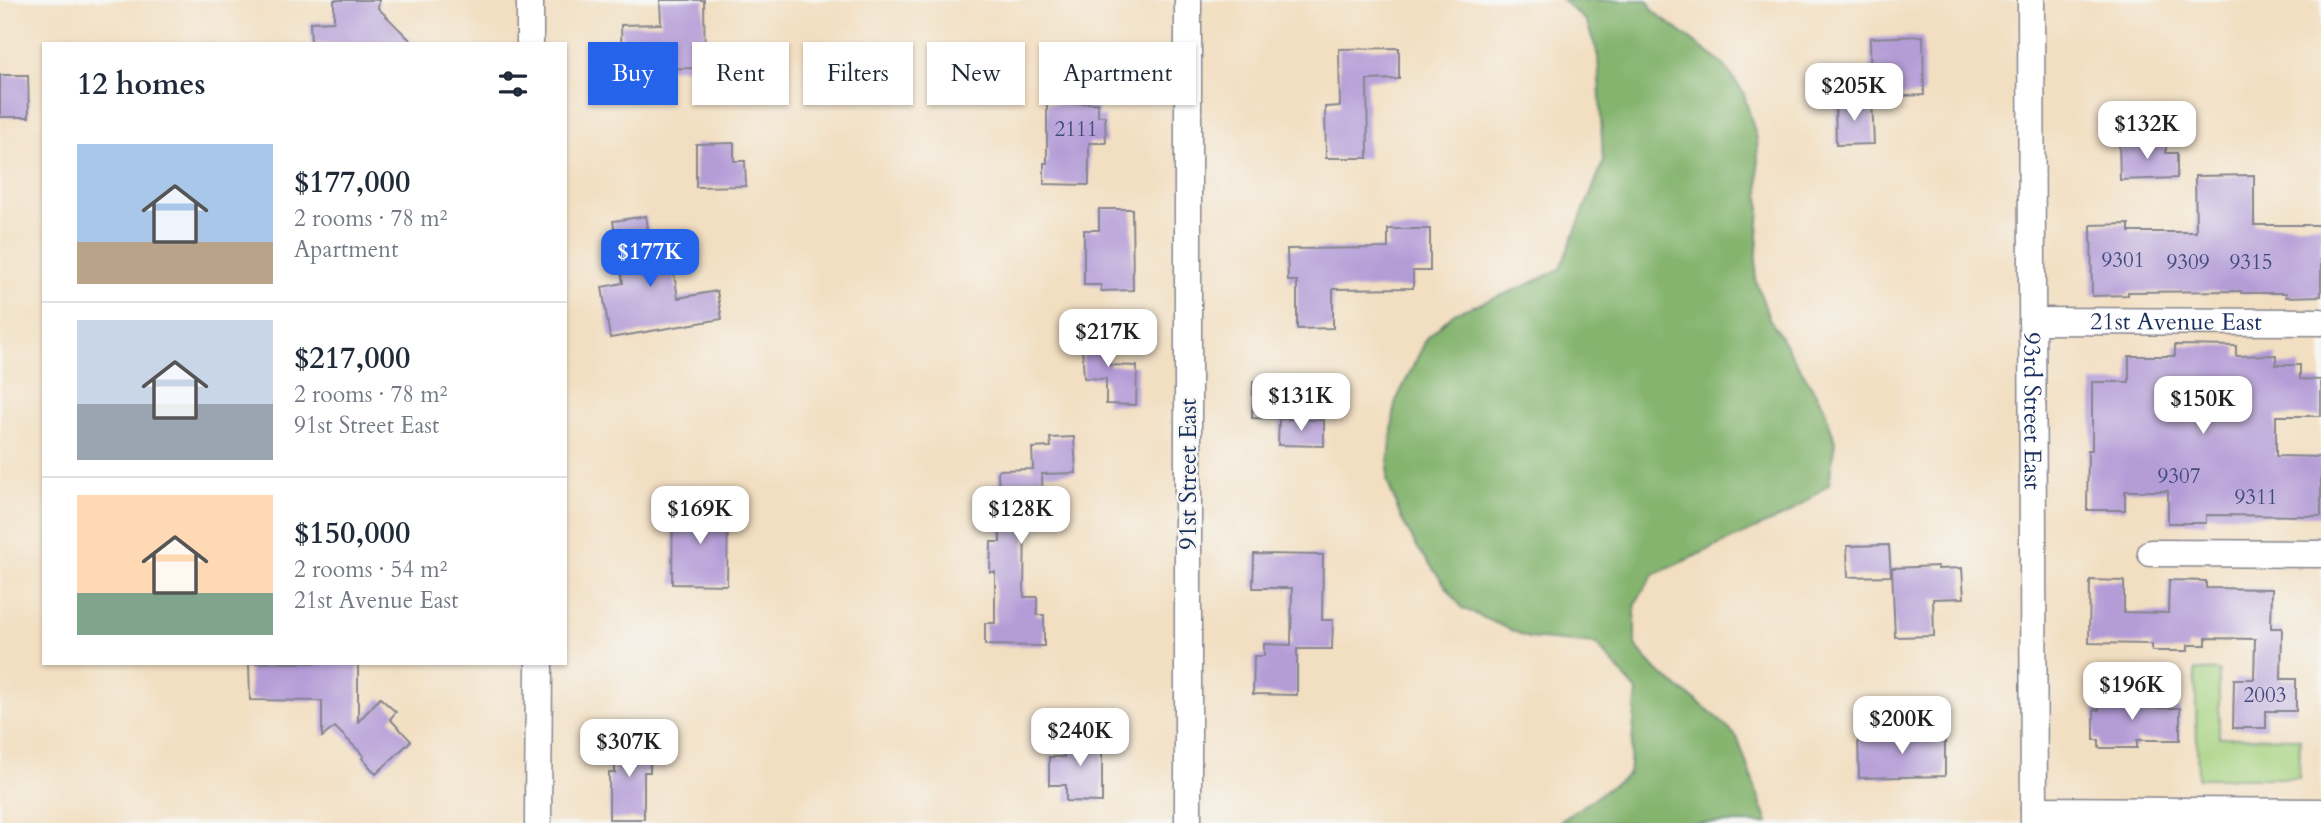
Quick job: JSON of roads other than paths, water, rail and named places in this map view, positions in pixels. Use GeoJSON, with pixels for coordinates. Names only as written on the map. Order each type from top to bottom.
{"type":"FeatureCollection","features":[{"type":"Feature","properties":{"kind":"street"},"geometry":{"type":"LineString","coordinates":[[530,0],[530,42]]}},
{"type":"Feature","properties":{"kind":"street","name":"91st Street East"},"geometry":{"type":"LineString","coordinates":[[1188,0],[1188,823]]}},
{"type":"Feature","properties":{"kind":"street","name":"93rd Street East"},"geometry":{"type":"LineString","coordinates":[[2031,0],[2034,817]]}},
{"type":"Feature","properties":{"kind":"street","name":"21st Avenue East"},"geometry":{"type":"LineString","coordinates":[[2032,321],[2321,322]]}},
{"type":"Feature","properties":{"kind":"street"},"geometry":{"type":"LineString","coordinates":[[2151,553],[2321,554]]}},
{"type":"Feature","properties":{"kind":"street"},"geometry":{"type":"LineString","coordinates":[[538,823],[539,665]]}},
{"type":"Feature","properties":{"kind":"street"},"geometry":{"type":"LineString","coordinates":[[2034,817],[2321,812]]}}]}
